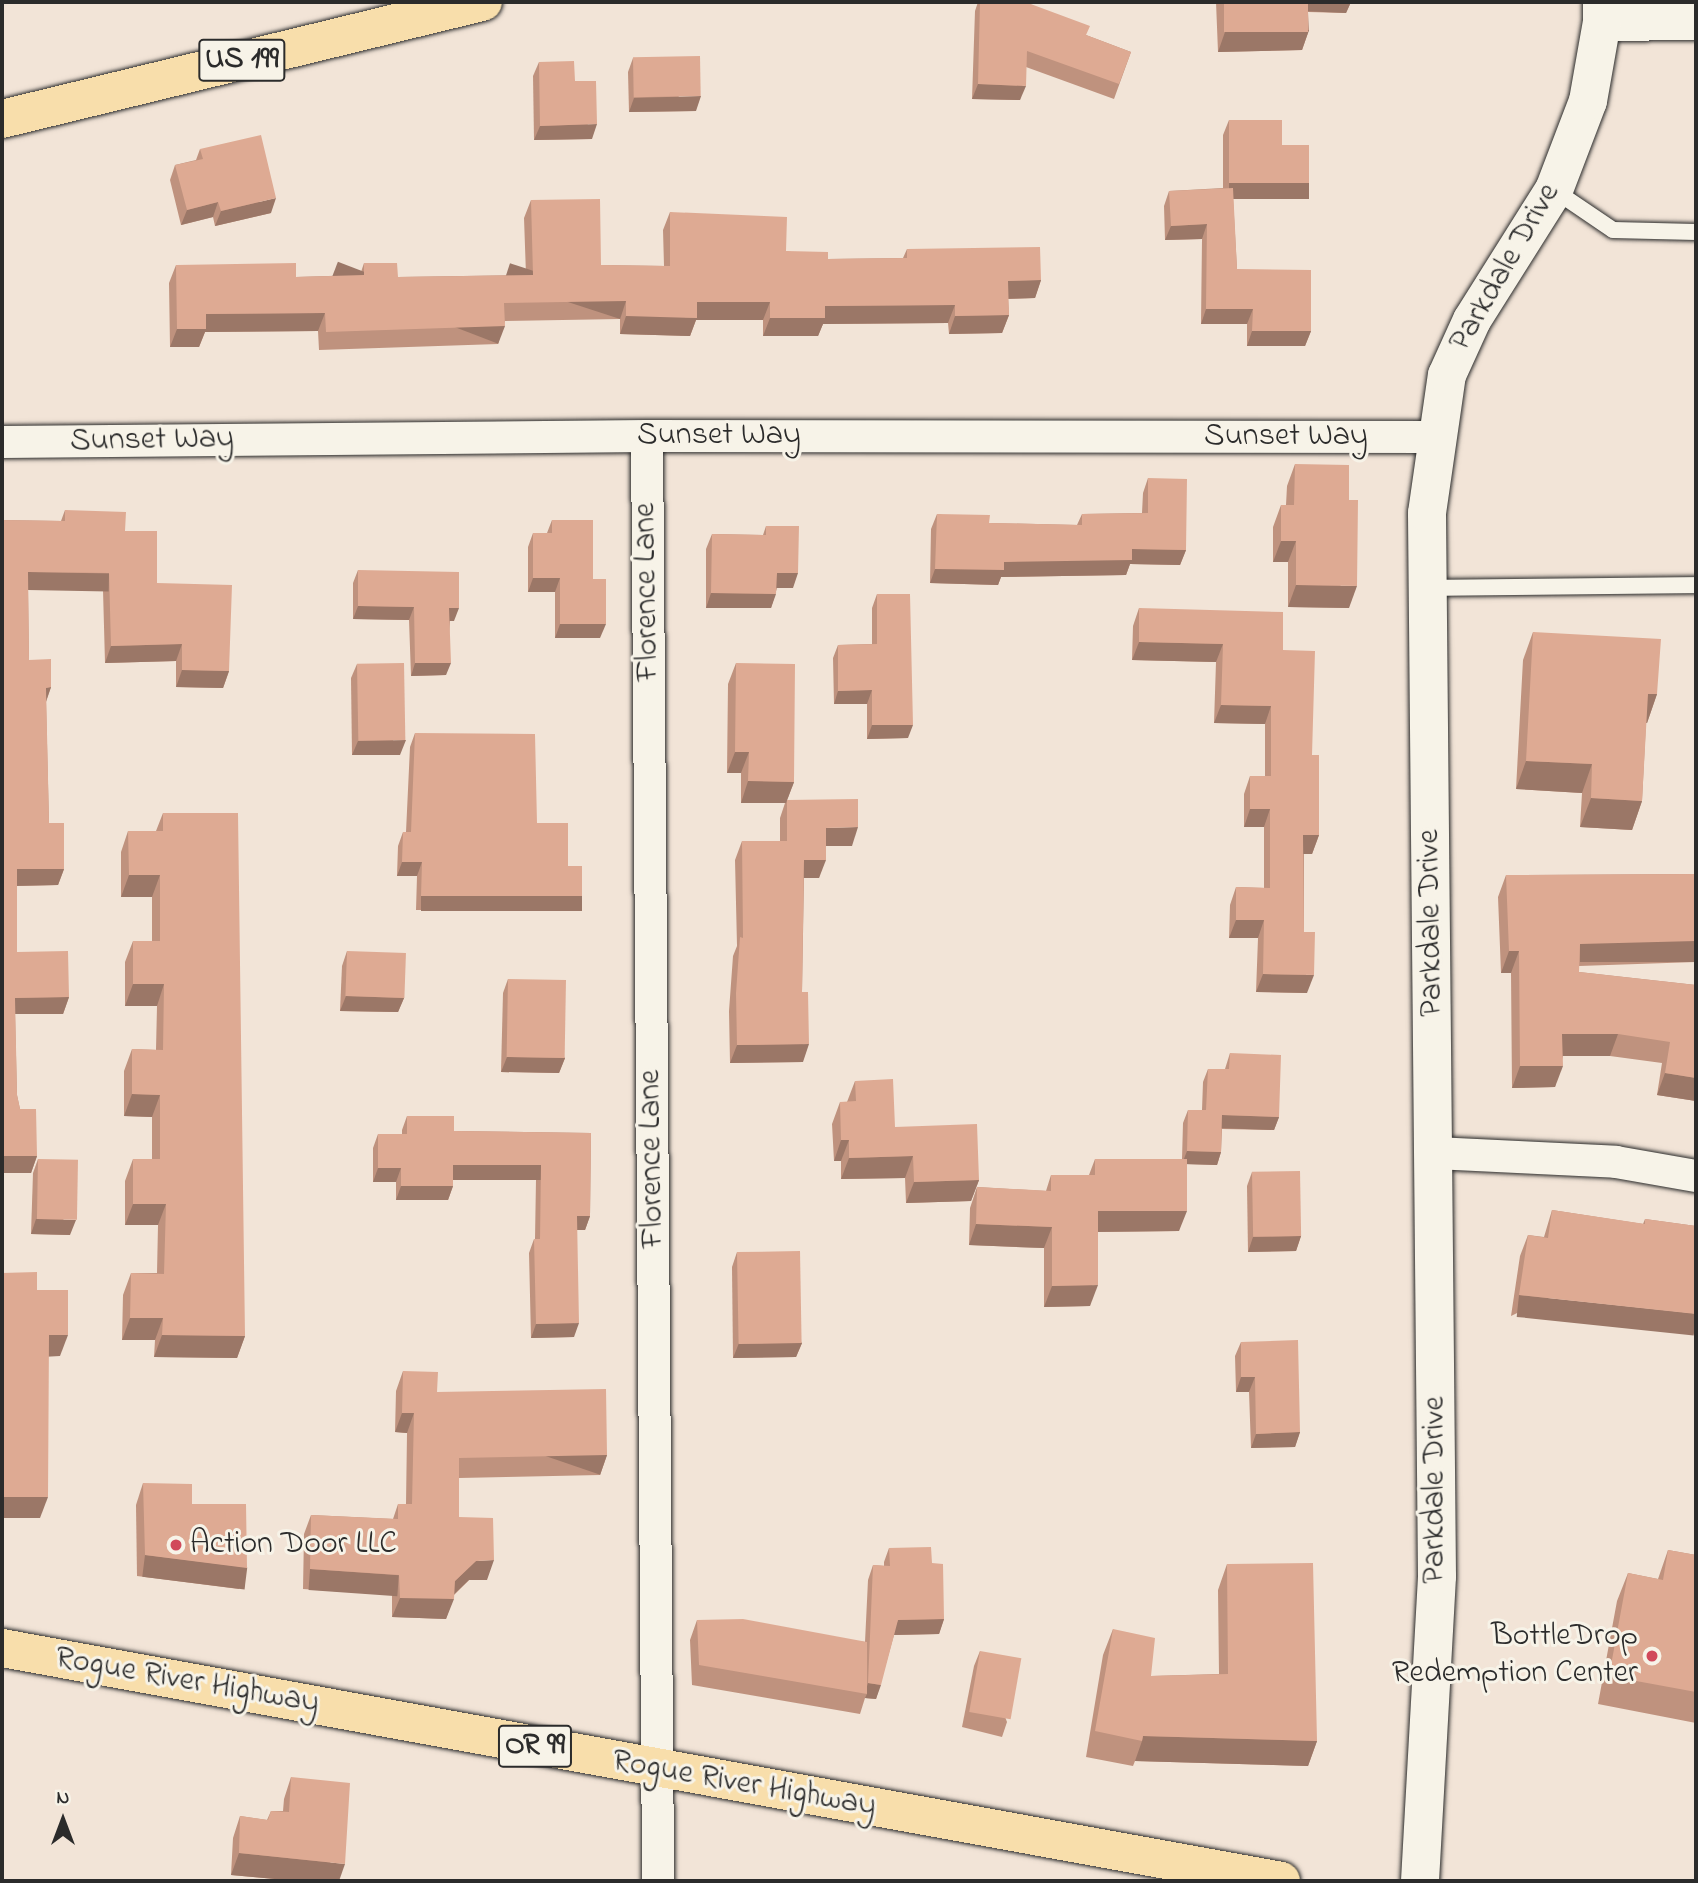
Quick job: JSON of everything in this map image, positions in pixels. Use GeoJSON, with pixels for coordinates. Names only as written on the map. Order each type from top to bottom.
{"type":"FeatureCollection","features":[{"type":"Feature","properties":{"kind":"main road","name":"US 199"},"geometry":{"type":"LineString","coordinates":[[2,119],[483,2]]}},
{"type":"Feature","properties":{"kind":"main road"},"geometry":{"type":"LineString","coordinates":[[1602,12],[1696,22]]}},
{"type":"Feature","properties":{"kind":"main road","name":"Parkdale Drive"},"geometry":{"type":"LineString","coordinates":[[1420,1881],[1437,1576],[1427,513],[1447,375],[1472,320],[1554,190],[1588,101],[1602,12]]}},
{"type":"Feature","properties":{"kind":"main road","name":"Rogue River Highway"},"geometry":{"type":"LineString","coordinates":[[2,1648],[1281,1881]]}},
{"type":"Feature","properties":{"kind":"street","name":"Sunset Way"},"geometry":{"type":"LineString","coordinates":[[2,442],[647,436],[1436,437]]}},
{"type":"Feature","properties":{"kind":"street","name":"Florence Lane"},"geometry":{"type":"LineString","coordinates":[[647,436],[658,1881]]}},
{"type":"Feature","properties":{"kind":"street"},"geometry":{"type":"LineString","coordinates":[[1434,1153],[1616,1162],[1696,1176]]}},
{"type":"Feature","properties":{"kind":"lane"},"geometry":{"type":"LineString","coordinates":[[1554,190],[1613,230],[1696,232]]}},
{"type":"Feature","properties":{"kind":"lane"},"geometry":{"type":"LineString","coordinates":[[1428,588],[1696,585]]}},
{"type":"Feature","properties":{"kind":"building"},"geometry":{"type":"Polygon","coordinates":[[[980,2],[1028,2],[1090,26],[1086,35],[1131,52],[1119,84],[1027,51],[1026,86],[978,84],[980,2]]]}},
{"type":"Feature","properties":{"kind":"building"},"geometry":{"type":"Polygon","coordinates":[[[1224,2],[1308,2],[1308,32],[1224,32],[1224,2]]]}},
{"type":"Feature","properties":{"kind":"building"},"geometry":{"type":"Polygon","coordinates":[[[700,56],[701,96],[634,97],[633,57],[700,56]]]}},
{"type":"Feature","properties":{"kind":"building"},"geometry":{"type":"Polygon","coordinates":[[[574,61],[575,81],[596,81],[597,124],[540,126],[539,62],[574,61]]]}},
{"type":"Feature","properties":{"kind":"building"},"geometry":{"type":"Polygon","coordinates":[[[1229,120],[1282,120],[1282,145],[1309,145],[1309,183],[1229,183],[1229,120]]]}},
{"type":"Feature","properties":{"kind":"building"},"geometry":{"type":"Polygon","coordinates":[[[261,135],[276,198],[221,211],[218,202],[187,210],[175,165],[203,159],[200,149],[261,135]]]}},
{"type":"Feature","properties":{"kind":"building"},"geometry":{"type":"Polygon","coordinates":[[[1233,188],[1237,269],[1311,270],[1311,331],[1252,331],[1253,309],[1206,309],[1207,224],[1171,226],[1169,191],[1233,188]]]}},
{"type":"Feature","properties":{"kind":"building"},"geometry":{"type":"Polygon","coordinates":[[[600,199],[601,265],[670,266],[670,212],[787,217],[786,251],[828,252],[828,259],[907,258],[907,249],[1040,247],[1041,280],[1008,281],[1009,315],[955,316],[955,305],[825,306],[825,318],[770,318],[770,302],[697,302],[697,318],[626,316],[626,301],[504,303],[505,326],[326,332],[325,313],[206,314],[206,329],[177,329],[176,265],[296,263],[296,277],[364,275],[364,263],[397,263],[398,277],[533,275],[531,200],[600,199]]]}},
{"type":"Feature","properties":{"kind":"building"},"geometry":{"type":"Polygon","coordinates":[[[1295,464],[1349,465],[1349,500],[1358,500],[1357,586],[1296,585],[1296,541],[1281,541],[1281,505],[1294,505],[1295,464]]]}},
{"type":"Feature","properties":{"kind":"building"},"geometry":{"type":"Polygon","coordinates":[[[1148,478],[1187,479],[1186,550],[1132,549],[1132,560],[1004,562],[1004,570],[935,569],[937,514],[990,515],[989,523],[1082,525],[1082,514],[1148,513],[1148,478]]]}},
{"type":"Feature","properties":{"kind":"building"},"geometry":{"type":"Polygon","coordinates":[[[65,510],[126,512],[125,531],[157,531],[157,583],[232,585],[229,671],[182,670],[182,644],[111,646],[109,573],[28,572],[29,660],[51,659],[51,687],[46,688],[49,823],[64,823],[64,869],[17,869],[17,952],[68,951],[69,997],[15,998],[17,1095],[20,1109],[36,1109],[37,1156],[2,1156],[2,520],[65,521],[65,510]]]}},
{"type":"Feature","properties":{"kind":"building"},"geometry":{"type":"Polygon","coordinates":[[[552,520],[593,520],[593,579],[606,579],[606,624],[560,624],[560,578],[533,578],[533,533],[552,533],[552,520]]]}},
{"type":"Feature","properties":{"kind":"building"},"geometry":{"type":"Polygon","coordinates":[[[766,526],[799,526],[798,573],[777,573],[776,594],[711,593],[712,534],[766,535],[766,526]]]}},
{"type":"Feature","properties":{"kind":"building"},"geometry":{"type":"Polygon","coordinates":[[[358,570],[459,572],[459,608],[449,608],[451,663],[415,663],[414,607],[358,606],[358,570]]]}},
{"type":"Feature","properties":{"kind":"building"},"geometry":{"type":"Polygon","coordinates":[[[877,594],[910,594],[913,725],[872,725],[872,690],[838,691],[838,645],[877,644],[877,594]]]}},
{"type":"Feature","properties":{"kind":"building"},"geometry":{"type":"Polygon","coordinates":[[[1139,608],[1283,612],[1283,650],[1315,651],[1312,755],[1319,755],[1319,835],[1303,835],[1304,932],[1315,932],[1314,975],[1263,974],[1264,920],[1236,920],[1236,887],[1270,888],[1270,809],[1250,809],[1250,776],[1271,776],[1271,706],[1221,705],[1223,644],[1139,642],[1139,608]]]}},
{"type":"Feature","properties":{"kind":"building"},"geometry":{"type":"Polygon","coordinates":[[[1533,632],[1661,639],[1657,694],[1648,694],[1642,801],[1591,798],[1592,764],[1526,761],[1533,632]]]}},
{"type":"Feature","properties":{"kind":"building"},"geometry":{"type":"Polygon","coordinates":[[[404,663],[405,740],[358,741],[357,664],[404,663]]]}},
{"type":"Feature","properties":{"kind":"building"},"geometry":{"type":"Polygon","coordinates":[[[736,663],[795,664],[794,782],[748,781],[749,752],[735,752],[736,663]]]}},
{"type":"Feature","properties":{"kind":"building"},"geometry":{"type":"Polygon","coordinates":[[[415,733],[535,734],[537,823],[568,823],[568,866],[582,866],[582,896],[421,896],[422,862],[402,862],[403,832],[411,832],[415,733]]]}},
{"type":"Feature","properties":{"kind":"building"},"geometry":{"type":"Polygon","coordinates":[[[858,799],[858,827],[826,828],[826,860],[804,860],[802,992],[808,992],[809,1044],[737,1045],[736,993],[740,937],[743,938],[742,841],[787,841],[787,800],[858,799]]]}},
{"type":"Feature","properties":{"kind":"building"},"geometry":{"type":"Polygon","coordinates":[[[163,813],[238,813],[245,1336],[162,1335],[163,1318],[130,1318],[131,1273],[164,1274],[166,1204],[133,1204],[133,1159],[160,1159],[160,1095],[132,1094],[132,1049],[163,1050],[164,984],[133,984],[133,941],[160,941],[160,875],[129,875],[128,831],[163,831],[163,813]]]}},
{"type":"Feature","properties":{"kind":"building"},"geometry":{"type":"Polygon","coordinates":[[[1696,874],[1696,941],[1580,944],[1579,972],[1696,985],[1696,1078],[1665,1073],[1670,1042],[1618,1034],[1562,1034],[1563,1066],[1520,1066],[1519,951],[1509,951],[1506,875],[1696,874]]]}},
{"type":"Feature","properties":{"kind":"building"},"geometry":{"type":"Polygon","coordinates":[[[347,951],[406,953],[404,998],[345,996],[347,951]]]}},
{"type":"Feature","properties":{"kind":"building"},"geometry":{"type":"Polygon","coordinates":[[[508,979],[566,980],[565,1058],[507,1057],[508,979]]]}},
{"type":"Feature","properties":{"kind":"building"},"geometry":{"type":"Polygon","coordinates":[[[1230,1053],[1281,1055],[1279,1117],[1222,1115],[1221,1152],[1187,1151],[1188,1110],[1206,1110],[1208,1069],[1229,1069],[1230,1053]]]}},
{"type":"Feature","properties":{"kind":"building"},"geometry":{"type":"Polygon","coordinates":[[[893,1079],[895,1127],[977,1124],[979,1180],[914,1182],[913,1156],[849,1158],[849,1140],[841,1140],[840,1102],[856,1101],[855,1081],[893,1079]]]}},
{"type":"Feature","properties":{"kind":"building"},"geometry":{"type":"Polygon","coordinates":[[[407,1116],[454,1116],[454,1131],[591,1133],[590,1216],[577,1216],[579,1323],[536,1324],[534,1239],[540,1239],[541,1165],[453,1165],[453,1186],[401,1186],[401,1168],[378,1168],[378,1134],[407,1134],[407,1116]]]}},
{"type":"Feature","properties":{"kind":"building"},"geometry":{"type":"Polygon","coordinates":[[[38,1159],[78,1160],[77,1220],[37,1219],[38,1159]]]}},
{"type":"Feature","properties":{"kind":"building"},"geometry":{"type":"Polygon","coordinates":[[[1095,1159],[1187,1159],[1187,1211],[1098,1211],[1098,1285],[1052,1286],[1052,1227],[976,1224],[977,1187],[1051,1191],[1051,1175],[1095,1175],[1095,1159]]]}},
{"type":"Feature","properties":{"kind":"building"},"geometry":{"type":"Polygon","coordinates":[[[1300,1171],[1301,1236],[1253,1237],[1252,1172],[1300,1171]]]}},
{"type":"Feature","properties":{"kind":"building"},"geometry":{"type":"Polygon","coordinates":[[[1552,1210],[1645,1224],[1645,1219],[1696,1226],[1696,1314],[1519,1295],[1528,1235],[1548,1238],[1552,1210]]]}},
{"type":"Feature","properties":{"kind":"building"},"geometry":{"type":"Polygon","coordinates":[[[800,1251],[802,1343],[739,1344],[737,1252],[800,1251]]]}},
{"type":"Feature","properties":{"kind":"building"},"geometry":{"type":"Polygon","coordinates":[[[37,1272],[37,1290],[68,1290],[68,1335],[49,1335],[48,1497],[2,1497],[2,1273],[37,1272]]]}},
{"type":"Feature","properties":{"kind":"building"},"geometry":{"type":"Polygon","coordinates":[[[1298,1340],[1300,1432],[1256,1434],[1255,1377],[1241,1377],[1241,1342],[1298,1340]]]}},
{"type":"Feature","properties":{"kind":"building"},"geometry":{"type":"Polygon","coordinates":[[[403,1371],[438,1372],[437,1392],[606,1389],[607,1455],[459,1458],[459,1517],[493,1518],[494,1560],[476,1561],[455,1581],[454,1599],[400,1598],[399,1575],[310,1569],[311,1515],[398,1519],[398,1504],[412,1504],[414,1413],[402,1413],[403,1371]]]}},
{"type":"Feature","properties":{"kind":"building"},"geometry":{"type":"Polygon","coordinates":[[[143,1483],[192,1484],[192,1504],[246,1504],[247,1568],[145,1555],[143,1483]]]}},
{"type":"Feature","properties":{"kind":"building"},"geometry":{"type":"Polygon","coordinates":[[[931,1547],[932,1563],[943,1564],[944,1619],[898,1620],[881,1685],[868,1683],[873,1565],[890,1566],[889,1548],[931,1547]]]}},
{"type":"Feature","properties":{"kind":"building","name":"BottleDrop Redemption Center"},"geometry":{"type":"Polygon","coordinates":[[[1668,1550],[1696,1555],[1696,1692],[1609,1676],[1628,1573],[1663,1580],[1668,1550]]]}},
{"type":"Feature","properties":{"kind":"building"},"geometry":{"type":"Polygon","coordinates":[[[1313,1563],[1317,1741],[1143,1736],[1142,1741],[1095,1731],[1113,1629],[1155,1638],[1151,1676],[1228,1674],[1227,1564],[1313,1563]]]}},
{"type":"Feature","properties":{"kind":"building"},"geometry":{"type":"Polygon","coordinates":[[[743,1619],[867,1642],[867,1694],[699,1665],[697,1620],[743,1619]]]}},
{"type":"Feature","properties":{"kind":"building"},"geometry":{"type":"Polygon","coordinates":[[[980,1651],[1021,1658],[1011,1719],[969,1712],[980,1651]]]}},
{"type":"Feature","properties":{"kind":"building"},"geometry":{"type":"Polygon","coordinates":[[[291,1777],[350,1783],[345,1864],[239,1853],[240,1816],[268,1820],[271,1811],[289,1812],[291,1777]]]}},
{"type":"Feature","properties":{"kind":"place","name":"Action Door LLC"},"geometry":{"type":"Point","coordinates":[176,1545]}},
{"type":"Feature","properties":{"kind":"place","name":"BottleDrop Redemption Center"},"geometry":{"type":"Point","coordinates":[1652,1656]}}]}
